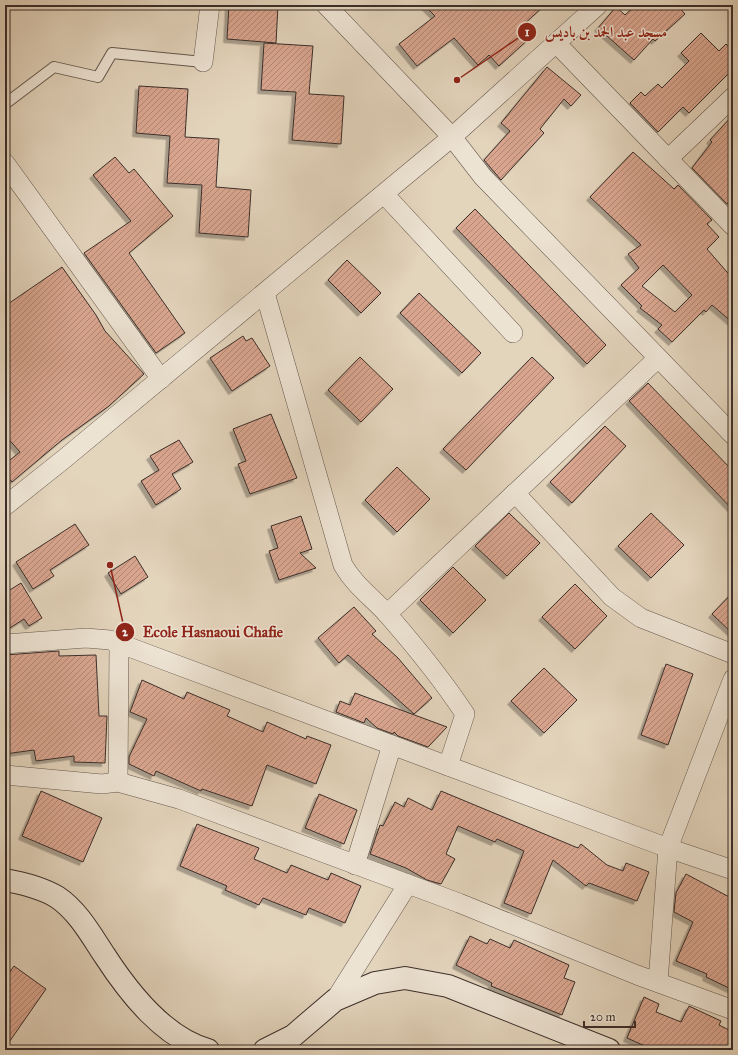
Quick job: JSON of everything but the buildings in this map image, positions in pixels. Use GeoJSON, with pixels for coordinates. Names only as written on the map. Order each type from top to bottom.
{"type":"FeatureCollection","features":[{"type":"Feature","properties":{"kind":"street"},"geometry":{"type":"LineString","coordinates":[[203,62],[210,5]]}},
{"type":"Feature","properties":{"kind":"street"},"geometry":{"type":"LineString","coordinates":[[326,5],[452,137],[482,178],[733,435]]}},
{"type":"Feature","properties":{"kind":"street"},"geometry":{"type":"LineString","coordinates":[[6,504],[161,379],[452,137],[598,5]]}},
{"type":"Feature","properties":{"kind":"street"},"geometry":{"type":"LineString","coordinates":[[556,43],[733,226]]}},
{"type":"Feature","properties":{"kind":"street"},"geometry":{"type":"LineString","coordinates":[[668,159],[733,97]]}},
{"type":"Feature","properties":{"kind":"street"},"geometry":{"type":"LineString","coordinates":[[5,163],[161,379]]}},
{"type":"Feature","properties":{"kind":"street"},"geometry":{"type":"LineString","coordinates":[[384,194],[513,333]]}},
{"type":"Feature","properties":{"kind":"street"},"geometry":{"type":"LineString","coordinates":[[265,293],[343,565],[351,580],[387,614],[452,694],[465,714],[448,766]]}},
{"type":"Feature","properties":{"kind":"street"},"geometry":{"type":"LineString","coordinates":[[387,614],[658,358]]}},
{"type":"Feature","properties":{"kind":"street"},"geometry":{"type":"LineString","coordinates":[[515,493],[602,586],[628,610],[641,618],[733,654]]}},
{"type":"Feature","properties":{"kind":"street"},"geometry":{"type":"LineString","coordinates":[[5,644],[86,638],[110,640],[668,848],[733,870]]}},
{"type":"Feature","properties":{"kind":"street"},"geometry":{"type":"LineString","coordinates":[[118,782],[119,644]]}},
{"type":"Feature","properties":{"kind":"street"},"geometry":{"type":"LineString","coordinates":[[658,982],[668,848],[733,679]]}},
{"type":"Feature","properties":{"kind":"street"},"geometry":{"type":"LineString","coordinates":[[355,865],[392,745]]}},
{"type":"Feature","properties":{"kind":"street"},"geometry":{"type":"LineString","coordinates":[[5,775],[102,784],[118,782],[179,800],[408,884],[733,1010]]}},
{"type":"Feature","properties":{"kind":"street"},"geometry":{"type":"LineString","coordinates":[[5,880],[26,884],[57,897],[79,917],[110,963],[140,1002],[169,1031],[196,1046],[208,1050]]}},
{"type":"Feature","properties":{"kind":"street"},"geometry":{"type":"LineString","coordinates":[[265,1050],[293,1036],[335,1000],[408,884]]}},
{"type":"Feature","properties":{"kind":"street"},"geometry":{"type":"LineString","coordinates":[[335,1000],[375,983],[405,978],[448,986],[609,1050]]}},
{"type":"Feature","properties":{"kind":"lane"},"geometry":{"type":"LineString","coordinates":[[5,104],[54,67],[98,76],[112,53],[203,62]]}},
{"type":"Feature","properties":{"kind":"place","name":"مسجد عبد الحمد بن باديس"},"geometry":{"type":"Point","coordinates":[457,80]}},
{"type":"Feature","properties":{"kind":"place","name":"Ecole Hasnaoui Chafie"},"geometry":{"type":"Point","coordinates":[110,565]}}]}
